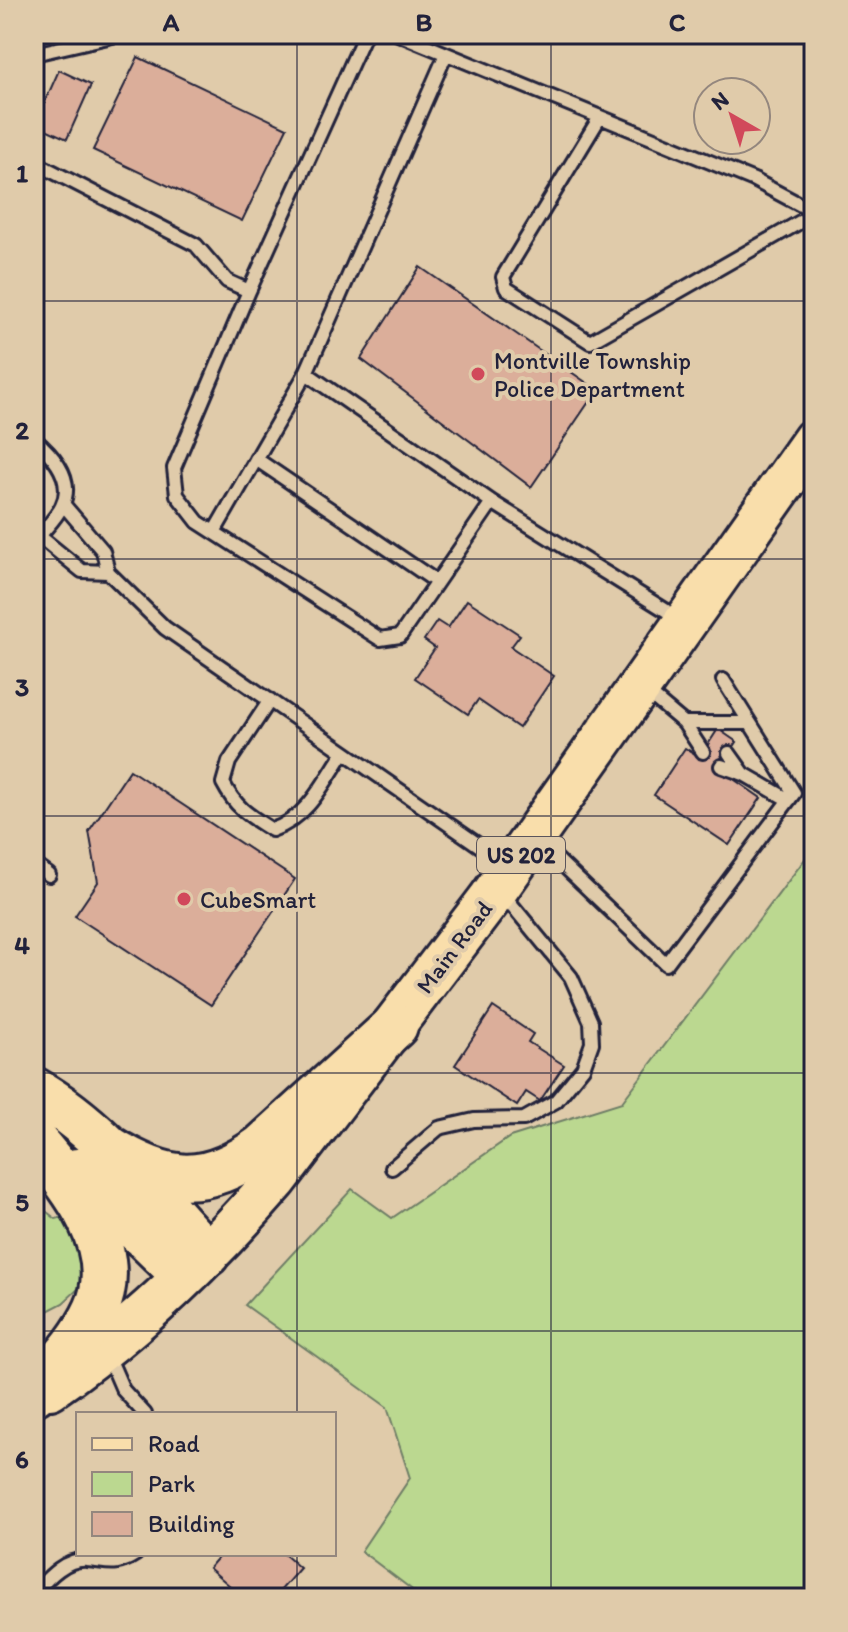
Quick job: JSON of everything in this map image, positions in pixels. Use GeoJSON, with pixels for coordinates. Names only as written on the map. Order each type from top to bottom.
{"type":"FeatureCollection","features":[{"type":"Feature","properties":{"kind":"highway"},"geometry":{"type":"LineString","coordinates":[[107,1147],[152,1171],[174,1177],[198,1178],[220,1172],[239,1164],[262,1147],[395,1026]]}},
{"type":"Feature","properties":{"kind":"highway"},"geometry":{"type":"LineString","coordinates":[[34,1090],[81,1123],[107,1147],[196,1264]]}},
{"type":"Feature","properties":{"kind":"highway"},"geometry":{"type":"LineString","coordinates":[[34,1139],[196,1264]]}},
{"type":"Feature","properties":{"kind":"highway"},"geometry":{"type":"LineString","coordinates":[[34,1139],[67,1183],[96,1231],[103,1257],[104,1281],[98,1307],[86,1329],[34,1396]]}},
{"type":"Feature","properties":{"kind":"main road","name":"Main Road"},"geometry":{"type":"LineString","coordinates":[[34,1396],[104,1347],[196,1264],[276,1180],[515,864],[814,440]]}},
{"type":"Feature","properties":{"kind":"lane"},"geometry":{"type":"LineString","coordinates":[[34,54],[121,34]]}},
{"type":"Feature","properties":{"kind":"lane"},"geometry":{"type":"LineString","coordinates":[[365,34],[249,291],[174,468],[177,495],[198,522],[380,639],[400,636],[492,502]]}},
{"type":"Feature","properties":{"kind":"lane"},"geometry":{"type":"LineString","coordinates":[[398,34],[754,180],[814,213]]}},
{"type":"Feature","properties":{"kind":"lane"},"geometry":{"type":"LineString","coordinates":[[214,532],[306,373],[446,54]]}},
{"type":"Feature","properties":{"kind":"lane"},"geometry":{"type":"LineString","coordinates":[[600,117],[503,277],[506,288],[590,342],[814,213]]}},
{"type":"Feature","properties":{"kind":"lane"},"geometry":{"type":"LineString","coordinates":[[34,162],[196,245],[227,281],[249,291]]}},
{"type":"Feature","properties":{"kind":"lane"},"geometry":{"type":"LineString","coordinates":[[306,373],[492,502],[685,622]]}},
{"type":"Feature","properties":{"kind":"lane"},"geometry":{"type":"LineString","coordinates":[[34,439],[49,452],[65,477],[63,504],[36,540],[82,571],[108,572]]}},
{"type":"Feature","properties":{"kind":"lane"},"geometry":{"type":"LineString","coordinates":[[256,459],[437,582]]}},
{"type":"Feature","properties":{"kind":"lane"},"geometry":{"type":"LineString","coordinates":[[63,504],[103,551],[108,572],[165,628],[344,752],[666,964],[794,793],[723,680]]}},
{"type":"Feature","properties":{"kind":"lane"},"geometry":{"type":"LineString","coordinates":[[640,687],[684,723],[692,737],[706,747]]}},
{"type":"Feature","properties":{"kind":"lane"},"geometry":{"type":"LineString","coordinates":[[270,700],[229,762],[223,783],[232,802],[245,813],[272,830],[287,825],[305,810],[344,752]]}},
{"type":"Feature","properties":{"kind":"lane"},"geometry":{"type":"LineString","coordinates":[[684,723],[750,723]]}},
{"type":"Feature","properties":{"kind":"lane"},"geometry":{"type":"LineString","coordinates":[[729,753],[744,774]]}},
{"type":"Feature","properties":{"kind":"lane"},"geometry":{"type":"LineString","coordinates":[[721,766],[744,774],[789,800]]}},
{"type":"Feature","properties":{"kind":"lane"},"geometry":{"type":"LineString","coordinates":[[34,864],[49,875]]}},
{"type":"Feature","properties":{"kind":"lane"},"geometry":{"type":"LineString","coordinates":[[392,1168],[439,1128],[474,1120],[524,1119],[556,1101],[583,1068],[592,1043],[591,1022],[515,864]]}},
{"type":"Feature","properties":{"kind":"lane"},"geometry":{"type":"LineString","coordinates":[[104,1347],[123,1390],[143,1412]]}},
{"type":"Feature","properties":{"kind":"lane"},"geometry":{"type":"LineString","coordinates":[[34,1593],[52,1573],[64,1566],[84,1559],[120,1563],[132,1556]]}},
{"type":"Feature","properties":{"kind":"green space"},"geometry":{"type":"Polygon","coordinates":[[[814,847],[814,1598],[423,1598],[361,1551],[410,1478],[387,1407],[245,1305],[352,1189],[392,1218],[510,1137],[622,1102],[814,847]]]}},
{"type":"Feature","properties":{"kind":"green space"},"geometry":{"type":"Polygon","coordinates":[[[190,1185],[63,1303],[34,1318],[34,1202],[56,1219],[190,1185]]]}},
{"type":"Feature","properties":{"kind":"building"},"geometry":{"type":"Polygon","coordinates":[[[138,57],[287,128],[242,221],[93,150],[138,57]]]}},
{"type":"Feature","properties":{"kind":"building"},"geometry":{"type":"Polygon","coordinates":[[[59,70],[91,85],[67,139],[35,124],[59,70]]]}},
{"type":"Feature","properties":{"kind":"building","name":"Montville Township Police Department"},"geometry":{"type":"Polygon","coordinates":[[[420,267],[597,390],[531,487],[361,359],[420,267]]]}},
{"type":"Feature","properties":{"kind":"building"},"geometry":{"type":"Polygon","coordinates":[[[467,600],[520,635],[511,647],[554,676],[519,728],[478,700],[468,714],[415,678],[435,648],[424,640],[437,621],[448,628],[467,600]]]}},
{"type":"Feature","properties":{"kind":"building"},"geometry":{"type":"Polygon","coordinates":[[[718,729],[737,742],[719,769],[761,798],[729,845],[654,795],[685,748],[700,757],[718,729]]]}},
{"type":"Feature","properties":{"kind":"building","name":"CubeSmart"},"geometry":{"type":"Polygon","coordinates":[[[130,770],[295,879],[211,1005],[75,916],[98,882],[89,831],[130,770]]]}},
{"type":"Feature","properties":{"kind":"building"},"geometry":{"type":"Polygon","coordinates":[[[493,1007],[533,1034],[528,1042],[564,1065],[540,1101],[526,1092],[517,1106],[455,1065],[493,1007]]]}},
{"type":"Feature","properties":{"kind":"building"},"geometry":{"type":"Polygon","coordinates":[[[219,1556],[286,1556],[300,1568],[274,1598],[231,1598],[237,1592],[209,1568],[219,1556]]]}},
{"type":"Feature","properties":{"kind":"place","name":"Montville Township Police Department"},"geometry":{"type":"Point","coordinates":[478,374]}},
{"type":"Feature","properties":{"kind":"place","name":"CubeSmart"},"geometry":{"type":"Point","coordinates":[184,899]}}]}
